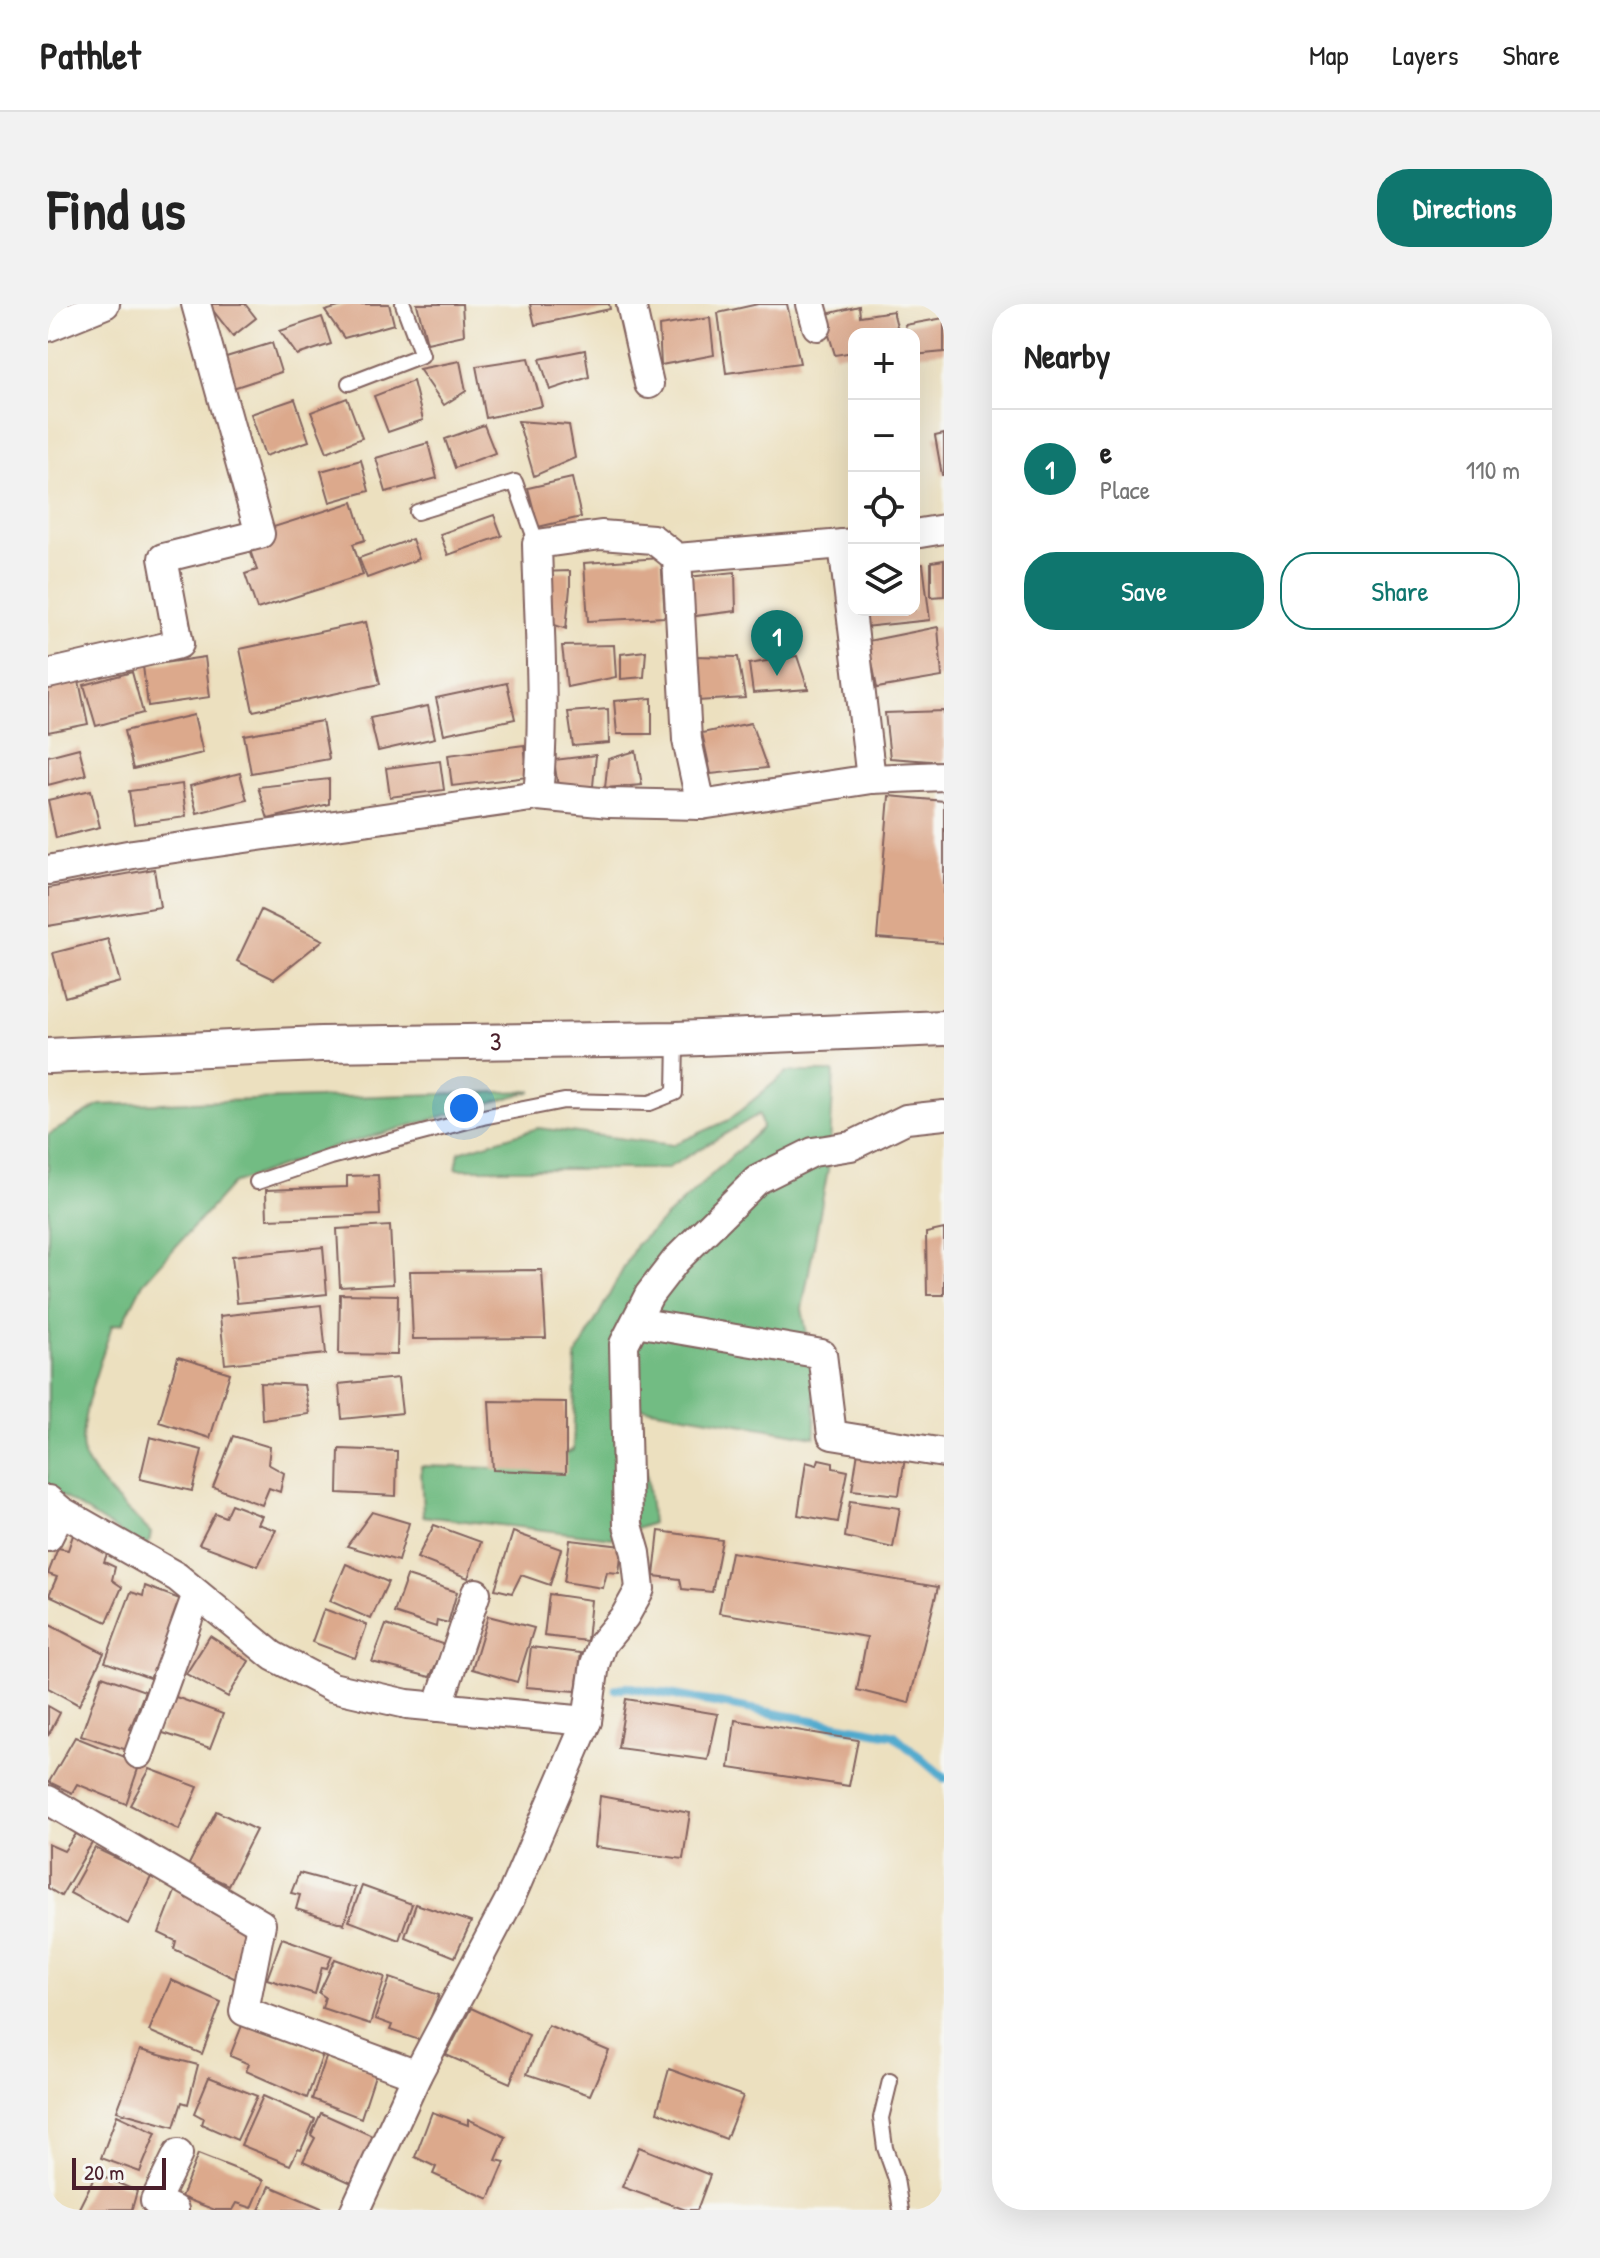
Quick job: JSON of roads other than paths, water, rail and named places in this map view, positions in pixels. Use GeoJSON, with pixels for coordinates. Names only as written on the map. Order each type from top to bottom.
{"type":"FeatureCollection","features":[{"type":"Feature","properties":{"kind":"street"},"geometry":{"type":"LineString","coordinates":[[48,327],[105,304]]}},
{"type":"Feature","properties":{"kind":"street"},"geometry":{"type":"LineString","coordinates":[[48,674],[179,644],[163,558],[260,534],[196,304]]}},
{"type":"Feature","properties":{"kind":"street"},"geometry":{"type":"LineString","coordinates":[[631,304],[649,384]]}},
{"type":"Feature","properties":{"kind":"street"},"geometry":{"type":"LineString","coordinates":[[920,533],[944,529]]}},
{"type":"Feature","properties":{"kind":"street"},"geometry":{"type":"LineString","coordinates":[[538,796],[541,656],[537,544],[601,535],[653,539],[677,558],[848,543]]}},
{"type":"Feature","properties":{"kind":"street"},"geometry":{"type":"LineString","coordinates":[[848,544],[871,779]]}},
{"type":"Feature","properties":{"kind":"street"},"geometry":{"type":"LineString","coordinates":[[677,558],[687,740],[701,805]]}},
{"type":"Feature","properties":{"kind":"street"},"geometry":{"type":"LineString","coordinates":[[48,870],[133,854],[538,796],[610,803],[701,805],[871,779],[944,776]]}},
{"type":"Feature","properties":{"kind":"street","name":"3"},"geometry":{"type":"LineString","coordinates":[[48,1056],[321,1044],[676,1039],[944,1028]]}},
{"type":"Feature","properties":{"kind":"street"},"geometry":{"type":"LineString","coordinates":[[355,2210],[417,2075],[510,1899],[587,1721],[595,1664],[602,1644],[625,1616],[640,1589],[636,1553],[628,1525],[624,1344],[649,1295],[676,1260],[757,1180],[813,1152],[851,1146],[906,1119],[944,1115]]}},
{"type":"Feature","properties":{"kind":"street"},"geometry":{"type":"LineString","coordinates":[[636,1322],[822,1354],[832,1435],[944,1453]]}},
{"type":"Feature","properties":{"kind":"street"},"geometry":{"type":"LineString","coordinates":[[48,1537],[54,1505],[177,1577],[273,1656],[332,1687],[407,1704],[587,1721]]}},
{"type":"Feature","properties":{"kind":"street"},"geometry":{"type":"LineString","coordinates":[[438,1707],[476,1593]]}},
{"type":"Feature","properties":{"kind":"street"},"geometry":{"type":"LineString","coordinates":[[139,1754],[197,1594]]}},
{"type":"Feature","properties":{"kind":"street"},"geometry":{"type":"LineString","coordinates":[[48,1800],[261,1924],[244,2011],[417,2075]]}},
{"type":"Feature","properties":{"kind":"street"},"geometry":{"type":"LineString","coordinates":[[174,2210],[155,2201],[178,2154]]}},
{"type":"Feature","properties":{"kind":"lane"},"geometry":{"type":"LineString","coordinates":[[349,383],[422,355],[403,304]]}},
{"type":"Feature","properties":{"kind":"lane"},"geometry":{"type":"LineString","coordinates":[[417,512],[515,482],[537,544]]}},
{"type":"Feature","properties":{"kind":"lane"},"geometry":{"type":"LineString","coordinates":[[257,1182],[331,1157],[564,1101],[650,1103],[675,1093],[676,1039]]}},
{"type":"Feature","properties":{"kind":"lane"},"geometry":{"type":"LineString","coordinates":[[890,2081],[881,2118],[885,2148],[896,2179],[901,2210]]}},
{"type":"Feature","properties":{"kind":"waterway"},"geometry":{"type":"LineString","coordinates":[[616,1689],[628,1687],[894,1735],[944,1778]]}},
{"type":"Feature","properties":{"kind":"place","name":"e"},"geometry":{"type":"Point","coordinates":[777,676]}}]}
